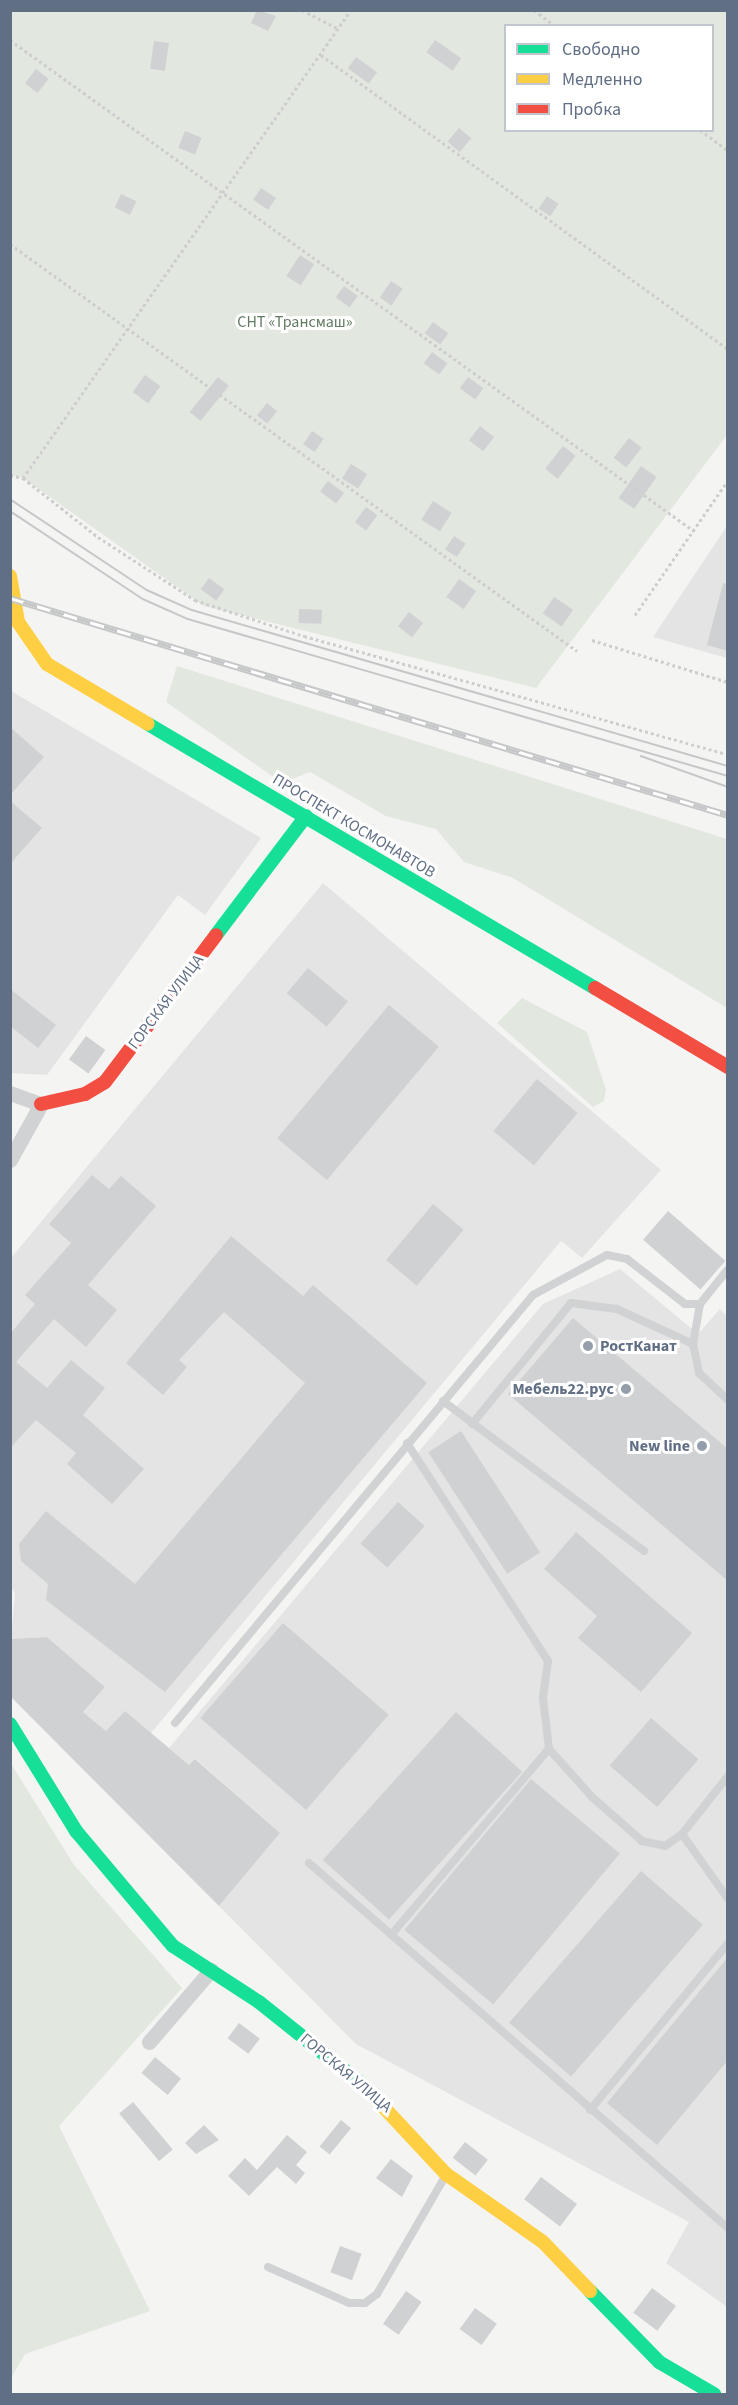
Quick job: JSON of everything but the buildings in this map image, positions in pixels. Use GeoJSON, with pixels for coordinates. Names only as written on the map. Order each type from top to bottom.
{"type":"FeatureCollection","features":[{"type":"Feature","properties":{"kind":"street","name":"ПРОСПЕКТ КОСМОНАВТОВ"},"geometry":{"type":"LineString","coordinates":[[10,576],[18,622],[47,664],[728,1067]]}},
{"type":"Feature","properties":{"kind":"street","name":"ГОРСКАЯ УЛИЦА"},"geometry":{"type":"LineString","coordinates":[[41,1104],[85,1094],[105,1082],[306,816]]}},
{"type":"Feature","properties":{"kind":"street"},"geometry":{"type":"LineString","coordinates":[[10,1093],[41,1104],[10,1160]]}},
{"type":"Feature","properties":{"kind":"street","name":"ГОРСКАЯ УЛИЦА"},"geometry":{"type":"LineString","coordinates":[[10,1724],[76,1831],[173,1946],[211,1970],[377,2096],[446,2174],[543,2242],[659,2362],[714,2394]]}},
{"type":"Feature","properties":{"kind":"street"},"geometry":{"type":"LineString","coordinates":[[149,2042],[211,1970]]}},
{"type":"Feature","properties":{"kind":"lane"},"geometry":{"type":"LineString","coordinates":[[175,1723],[533,1295],[608,1255],[627,1259],[685,1304],[700,1304]]}},
{"type":"Feature","properties":{"kind":"lane"},"geometry":{"type":"LineString","coordinates":[[728,1269],[700,1304],[693,1344],[699,1373],[728,1400]]}},
{"type":"Feature","properties":{"kind":"lane"},"geometry":{"type":"LineString","coordinates":[[472,1424],[571,1303],[617,1309],[693,1344]]}},
{"type":"Feature","properties":{"kind":"lane"},"geometry":{"type":"LineString","coordinates":[[443,1401],[644,1551]]}},
{"type":"Feature","properties":{"kind":"lane"},"geometry":{"type":"LineString","coordinates":[[407,1443],[548,1661],[543,1698],[549,1749],[642,1840],[665,1846],[682,1834],[728,1776]]}},
{"type":"Feature","properties":{"kind":"lane"},"geometry":{"type":"LineString","coordinates":[[391,1935],[549,1749]]}},
{"type":"Feature","properties":{"kind":"lane"},"geometry":{"type":"LineString","coordinates":[[682,1834],[728,1899]]}},
{"type":"Feature","properties":{"kind":"lane"},"geometry":{"type":"LineString","coordinates":[[309,1863],[728,2228]]}},
{"type":"Feature","properties":{"kind":"lane"},"geometry":{"type":"LineString","coordinates":[[590,2110],[728,1943]]}},
{"type":"Feature","properties":{"kind":"lane"},"geometry":{"type":"LineString","coordinates":[[268,2267],[349,2303],[365,2303],[377,2294],[446,2174]]}},
{"type":"Feature","properties":{"kind":"path"},"geometry":{"type":"LineString","coordinates":[[302,10],[339,29]]}},
{"type":"Feature","properties":{"kind":"path"},"geometry":{"type":"LineString","coordinates":[[23,478],[131,329],[351,10]]}},
{"type":"Feature","properties":{"kind":"path"},"geometry":{"type":"LineString","coordinates":[[534,10],[552,24]]}},
{"type":"Feature","properties":{"kind":"path"},"geometry":{"type":"LineString","coordinates":[[10,40],[694,531]]}},
{"type":"Feature","properties":{"kind":"path"},"geometry":{"type":"LineString","coordinates":[[321,55],[728,350]]}},
{"type":"Feature","properties":{"kind":"path"},"geometry":{"type":"LineString","coordinates":[[703,132],[728,150]]}},
{"type":"Feature","properties":{"kind":"path"},"geometry":{"type":"LineString","coordinates":[[10,244],[577,651]]}},
{"type":"Feature","properties":{"kind":"path"},"geometry":{"type":"LineString","coordinates":[[10,475],[23,478],[98,537],[195,600],[418,667],[728,754]]}},
{"type":"Feature","properties":{"kind":"path"},"geometry":{"type":"LineString","coordinates":[[635,615],[728,480]]}},
{"type":"Feature","properties":{"kind":"path"},"geometry":{"type":"LineString","coordinates":[[592,640],[728,682]]}},
{"type":"Feature","properties":{"kind":"shaded area"},"geometry":{"type":"Polygon","coordinates":[[[727,526],[727,658],[653,637],[727,526]]]}},
{"type":"Feature","properties":{"kind":"shaded area"},"geometry":{"type":"Polygon","coordinates":[[[11,691],[261,838],[205,915],[178,895],[47,1075],[11,1073],[11,691]]]}},
{"type":"Feature","properties":{"kind":"shaded area"},"geometry":{"type":"Polygon","coordinates":[[[323,883],[661,1170],[582,1258],[561,1241],[151,1733],[106,1731],[83,1712],[105,1687],[47,1637],[11,1639],[15,1594],[11,1586],[11,1258],[323,883]]]}},
{"type":"Feature","properties":{"kind":"shaded area"},"geometry":{"type":"Polygon","coordinates":[[[620,1269],[698,1334],[720,1309],[727,1316],[727,2307],[666,2263],[689,2222],[356,2044],[219,1906],[280,1833],[196,1759],[189,1765],[169,1748],[543,1304],[620,1269]]]}},
{"type":"Feature","properties":{"kind":"green space","name":"СНТ «Трансмаш»"},"geometry":{"type":"Polygon","coordinates":[[[11,11],[727,11],[727,435],[536,688],[204,606],[23,478],[11,475],[11,11]]]}},
{"type":"Feature","properties":{"kind":"green space"},"geometry":{"type":"Polygon","coordinates":[[[177,666],[727,839],[727,1008],[513,878],[464,862],[436,829],[386,816],[310,772],[282,783],[166,702],[177,666]]]}},
{"type":"Feature","properties":{"kind":"green space"},"geometry":{"type":"Polygon","coordinates":[[[522,998],[587,1032],[606,1090],[604,1101],[593,1107],[497,1023],[522,998]]]}},
{"type":"Feature","properties":{"kind":"green space"},"geometry":{"type":"Polygon","coordinates":[[[10,1762],[74,1865],[182,1988],[59,2126],[150,2311],[25,2354],[11,2378],[10,1762]]]}},
{"type":"Feature","properties":{"kind":"tram line"},"geometry":{"type":"LineString","coordinates":[[10,499],[147,590],[192,610],[728,766]]}},
{"type":"Feature","properties":{"kind":"tram line"},"geometry":{"type":"LineString","coordinates":[[10,511],[143,599],[188,619],[728,776]]}},
{"type":"Feature","properties":{"kind":"tram line"},"geometry":{"type":"LineString","coordinates":[[641,756],[728,787]]}},
{"type":"Feature","properties":{"kind":"railway"},"geometry":{"type":"LineString","coordinates":[[10,598],[728,815]]}},
{"type":"Feature","properties":{"kind":"traffic: fast"},"geometry":{"type":"LineString","coordinates":[[148,724],[595,988]]}},
{"type":"Feature","properties":{"kind":"traffic: fast"},"geometry":{"type":"LineString","coordinates":[[216,935],[306,816]]}},
{"type":"Feature","properties":{"kind":"traffic: fast"},"geometry":{"type":"LineString","coordinates":[[10,1724],[76,1831],[173,1946],[259,2002],[363,2085]]}},
{"type":"Feature","properties":{"kind":"traffic: fast"},"geometry":{"type":"LineString","coordinates":[[590,2291],[659,2362],[714,2394]]}},
{"type":"Feature","properties":{"kind":"traffic: slow"},"geometry":{"type":"LineString","coordinates":[[10,576],[18,622],[47,664],[148,724]]}},
{"type":"Feature","properties":{"kind":"traffic: slow"},"geometry":{"type":"LineString","coordinates":[[363,2085],[446,2174],[543,2242],[590,2291]]}},
{"type":"Feature","properties":{"kind":"traffic: jam"},"geometry":{"type":"LineString","coordinates":[[41,1104],[85,1094],[105,1082],[216,935]]}},
{"type":"Feature","properties":{"kind":"traffic: jam"},"geometry":{"type":"LineString","coordinates":[[595,988],[728,1067]]}},
{"type":"Feature","properties":{"kind":"place","name":"РостКанат"},"geometry":{"type":"Point","coordinates":[588,1346]}},
{"type":"Feature","properties":{"kind":"place","name":"Мебель22.рус"},"geometry":{"type":"Point","coordinates":[626,1389]}},
{"type":"Feature","properties":{"kind":"place","name":"New line"},"geometry":{"type":"Point","coordinates":[702,1446]}}]}
